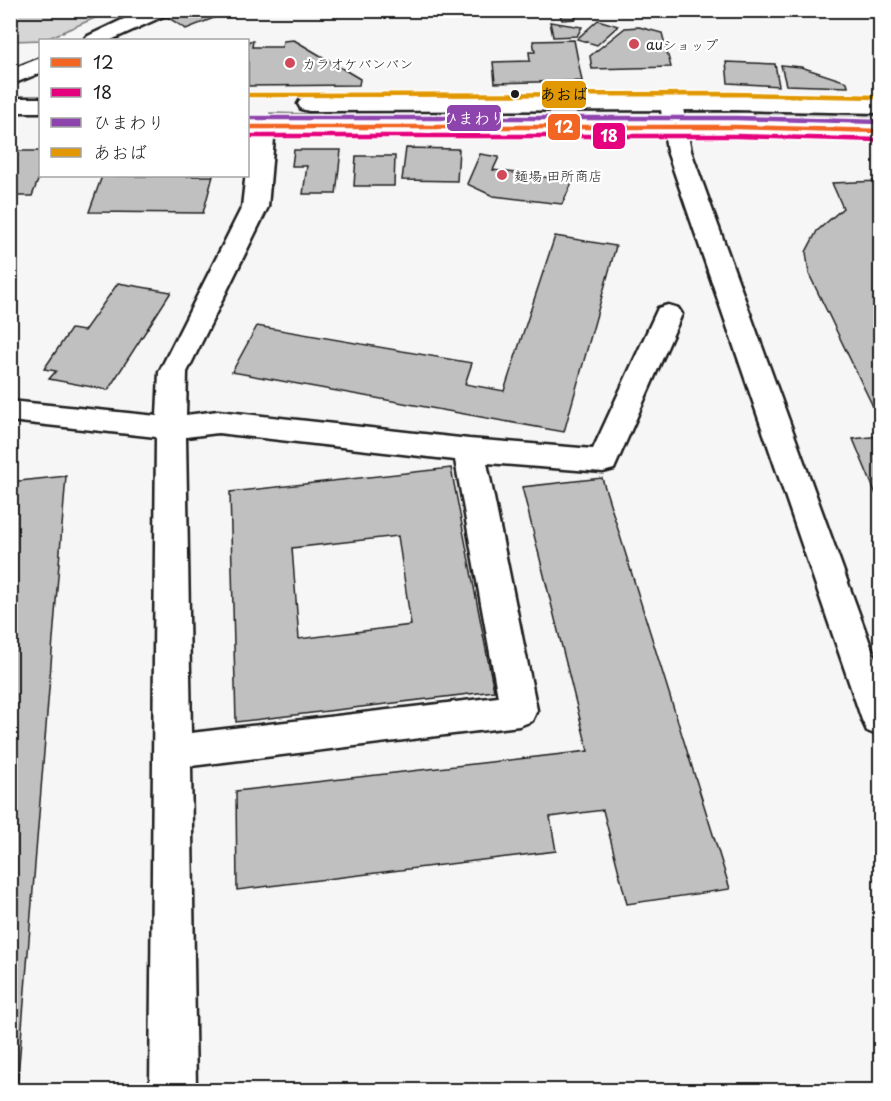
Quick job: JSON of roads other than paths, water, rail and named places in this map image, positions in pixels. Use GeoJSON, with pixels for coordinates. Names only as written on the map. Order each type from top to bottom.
{"type":"FeatureCollection","features":[{"type":"Feature","properties":{"kind":"street"},"geometry":{"type":"LineString","coordinates":[[97,39],[161,10]]}},
{"type":"Feature","properties":{"kind":"street"},"geometry":{"type":"LineString","coordinates":[[10,79],[39,65]]}},
{"type":"Feature","properties":{"kind":"street"},"geometry":{"type":"LineString","coordinates":[[10,105],[39,105]]}},
{"type":"Feature","properties":{"kind":"street"},"geometry":{"type":"LineString","coordinates":[[173,1090],[171,428],[173,372],[255,207],[253,119],[673,115],[880,106]]}},
{"type":"Feature","properties":{"kind":"street"},"geometry":{"type":"LineString","coordinates":[[673,115],[880,131]]}},
{"type":"Feature","properties":{"kind":"street"},"geometry":{"type":"LineString","coordinates":[[673,115],[679,151],[880,720]]}},
{"type":"Feature","properties":{"kind":"street"},"geometry":{"type":"LineString","coordinates":[[10,411],[171,428],[218,422],[469,450],[603,461],[668,314]]}},
{"type":"Feature","properties":{"kind":"street"},"geometry":{"type":"LineString","coordinates":[[172,752],[519,710],[469,450]]}},
{"type":"Feature","properties":{"kind":"place","name":"auショップ"},"geometry":{"type":"Point","coordinates":[634,44]}},
{"type":"Feature","properties":{"kind":"place","name":"カラオケバンバン"},"geometry":{"type":"Point","coordinates":[290,63]}},
{"type":"Feature","properties":{"kind":"place","name":"麺場 田所商店"},"geometry":{"type":"Point","coordinates":[502,175]}}]}
